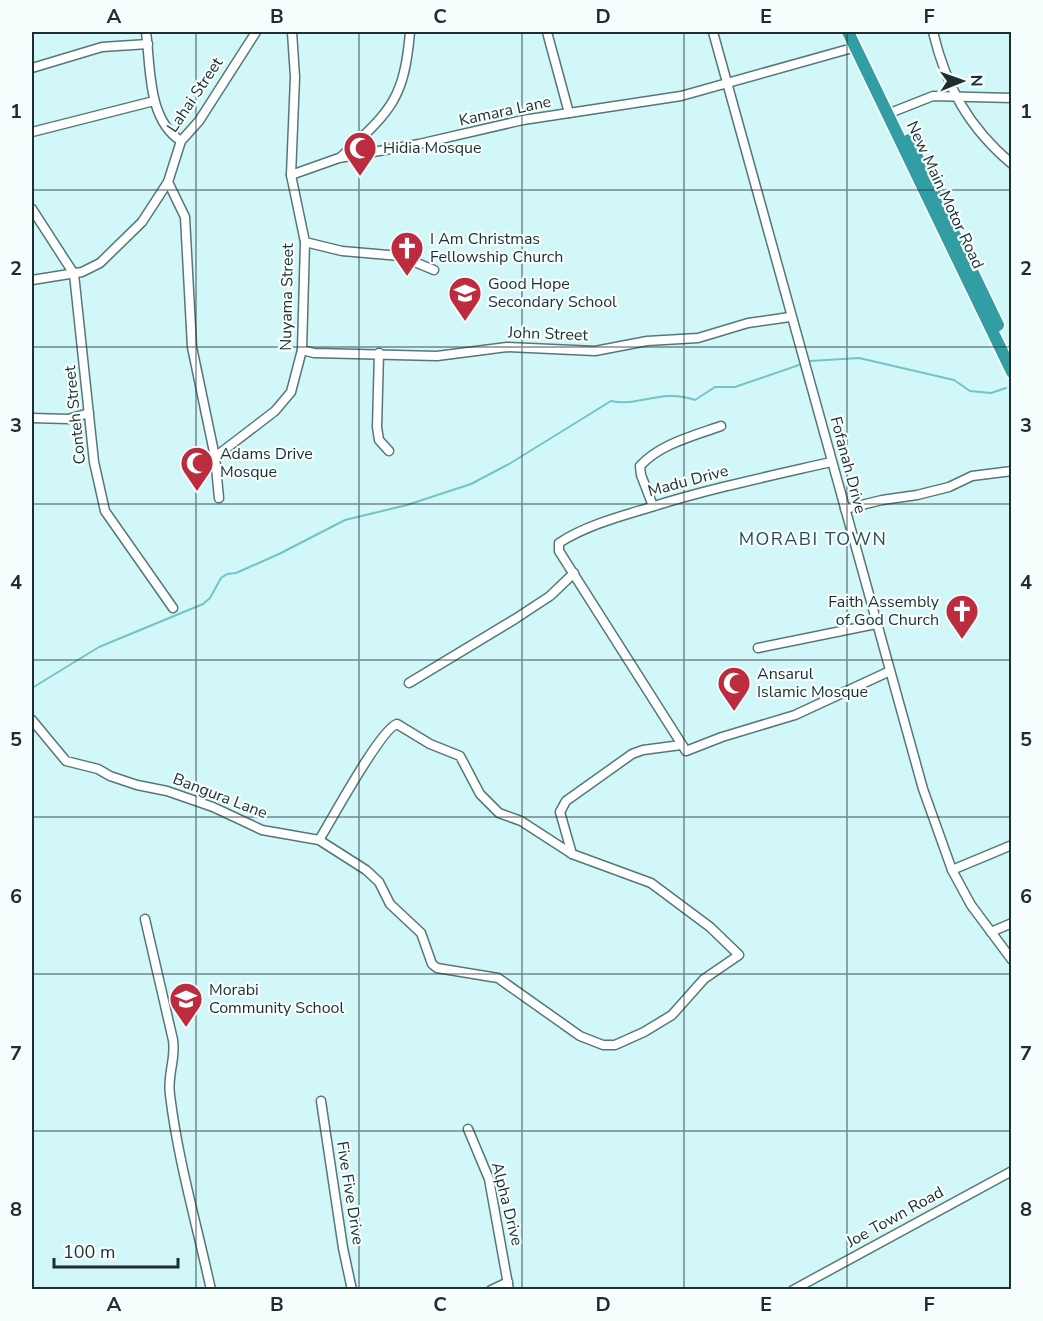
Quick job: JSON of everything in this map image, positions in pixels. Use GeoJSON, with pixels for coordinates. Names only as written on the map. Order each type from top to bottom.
{"type":"FeatureCollection","features":[{"type":"Feature","properties":{"kind":"highway","name":"New Main Motor Road"},"geometry":{"type":"LineString","coordinates":[[848,32],[1011,372]]}},
{"type":"Feature","properties":{"kind":"highway","name":"New Main Motor Road"},"geometry":{"type":"LineString","coordinates":[[856,32],[1011,353]]}},
{"type":"Feature","properties":{"kind":"street"},"geometry":{"type":"LineString","coordinates":[[146,32],[154,101],[165,129],[181,141]]}},
{"type":"Feature","properties":{"kind":"street","name":"Lahai Street"},"geometry":{"type":"LineString","coordinates":[[32,280],[74,274],[100,263],[142,222],[168,182],[181,141],[204,113],[255,32]]}},
{"type":"Feature","properties":{"kind":"street","name":"Nuyama Street"},"geometry":{"type":"LineString","coordinates":[[215,457],[275,411],[291,392],[302,350],[305,242],[291,175],[295,77],[292,32]]}},
{"type":"Feature","properties":{"kind":"street"},"geometry":{"type":"LineString","coordinates":[[339,158],[376,124],[400,91],[406,71],[410,32]]}},
{"type":"Feature","properties":{"kind":"street"},"geometry":{"type":"LineString","coordinates":[[548,32],[569,113]]}},
{"type":"Feature","properties":{"kind":"street","name":"Fofanah Drive"},"geometry":{"type":"LineString","coordinates":[[713,32],[923,789],[952,870],[971,905],[1011,960]]}},
{"type":"Feature","properties":{"kind":"street"},"geometry":{"type":"LineString","coordinates":[[933,32],[954,95],[989,144],[1011,164]]}},
{"type":"Feature","properties":{"kind":"street"},"geometry":{"type":"LineString","coordinates":[[32,68],[102,47],[148,44]]}},
{"type":"Feature","properties":{"kind":"street","name":"Kamara Lane"},"geometry":{"type":"LineString","coordinates":[[291,175],[339,158],[569,113],[647,103],[728,85],[856,47]]}},
{"type":"Feature","properties":{"kind":"street"},"geometry":{"type":"LineString","coordinates":[[895,111],[933,96],[1011,98]]}},
{"type":"Feature","properties":{"kind":"street"},"geometry":{"type":"LineString","coordinates":[[32,132],[154,101]]}},
{"type":"Feature","properties":{"kind":"street"},"geometry":{"type":"LineString","coordinates":[[168,182],[185,217],[192,347],[215,457],[219,498]]}},
{"type":"Feature","properties":{"kind":"street","name":"Conteh Street"},"geometry":{"type":"LineString","coordinates":[[32,209],[74,274],[94,462],[105,511],[173,608]]}},
{"type":"Feature","properties":{"kind":"street"},"geometry":{"type":"LineString","coordinates":[[305,242],[342,251],[400,256],[434,270]]}},
{"type":"Feature","properties":{"kind":"street","name":"John Street"},"geometry":{"type":"LineString","coordinates":[[302,350],[314,353],[437,356],[507,347],[595,351],[647,341],[698,338],[748,323],[790,316]]}},
{"type":"Feature","properties":{"kind":"street"},"geometry":{"type":"LineString","coordinates":[[379,353],[377,427],[379,440],[389,451]]}},
{"type":"Feature","properties":{"kind":"street"},"geometry":{"type":"LineString","coordinates":[[32,418],[68,419],[90,413]]}},
{"type":"Feature","properties":{"kind":"street"},"geometry":{"type":"LineString","coordinates":[[653,506],[640,466],[648,457],[679,441],[721,426]]}},
{"type":"Feature","properties":{"kind":"street","name":"Madu Drive"},"geometry":{"type":"LineString","coordinates":[[574,573],[559,551],[559,543],[615,518],[702,491],[831,462]]}},
{"type":"Feature","properties":{"kind":"street"},"geometry":{"type":"LineString","coordinates":[[845,509],[949,487],[972,476],[1011,471]]}},
{"type":"Feature","properties":{"kind":"street"},"geometry":{"type":"LineString","coordinates":[[409,683],[550,596],[574,573],[686,751],[795,715],[890,671]]}},
{"type":"Feature","properties":{"kind":"street"},"geometry":{"type":"LineString","coordinates":[[758,648],[876,624]]}},
{"type":"Feature","properties":{"kind":"street","name":"Bangura Lane"},"geometry":{"type":"LineString","coordinates":[[32,720],[66,761],[98,769],[110,776],[137,785],[167,790],[204,803],[262,830],[319,840],[366,870],[379,882],[390,904],[421,933],[432,964],[437,968],[498,978],[580,1036],[603,1045],[615,1045],[631,1039],[672,1015],[704,979],[740,955],[666,892],[651,883],[573,854]]}},
{"type":"Feature","properties":{"kind":"street"},"geometry":{"type":"LineString","coordinates":[[319,840],[377,741],[392,725],[397,724],[430,744],[460,756],[490,807],[533,828],[573,854]]}},
{"type":"Feature","properties":{"kind":"street"},"geometry":{"type":"LineString","coordinates":[[573,854],[560,812],[566,801],[632,754],[643,750],[681,745]]}},
{"type":"Feature","properties":{"kind":"street"},"geometry":{"type":"LineString","coordinates":[[952,870],[1011,845]]}},
{"type":"Feature","properties":{"kind":"street"},"geometry":{"type":"LineString","coordinates":[[145,919],[175,1052],[168,1073],[170,1096],[187,1188],[211,1290]]}},
{"type":"Feature","properties":{"kind":"street"},"geometry":{"type":"LineString","coordinates":[[991,932],[1011,924]]}},
{"type":"Feature","properties":{"kind":"street","name":"Five Five Drive"},"geometry":{"type":"LineString","coordinates":[[321,1101],[343,1248],[352,1290]]}},
{"type":"Feature","properties":{"kind":"street","name":"Alpha Drive"},"geometry":{"type":"LineString","coordinates":[[468,1129],[489,1179],[508,1286]]}},
{"type":"Feature","properties":{"kind":"street","name":"Joe Town Road"},"geometry":{"type":"LineString","coordinates":[[794,1290],[1011,1171]]}},
{"type":"Feature","properties":{"kind":"street"},"geometry":{"type":"LineString","coordinates":[[491,1290],[508,1286]]}},
{"type":"Feature","properties":{"kind":"waterway"},"geometry":{"type":"LineString","coordinates":[[810,361],[859,358],[954,380],[970,391],[991,393],[1006,388]]}},
{"type":"Feature","properties":{"kind":"waterway"},"geometry":{"type":"LineString","coordinates":[[32,688],[99,647],[203,604],[210,598],[221,578],[227,574],[236,573],[279,554],[345,520],[407,505],[471,484],[509,464],[611,401],[631,402],[671,396],[695,400],[715,387],[735,387],[799,365]]}},
{"type":"Feature","properties":{"kind":"place","name":"Hidia Mosque"},"geometry":{"type":"Point","coordinates":[360,177]}},
{"type":"Feature","properties":{"kind":"place","name":"I Am Christmas Fellowship Church"},"geometry":{"type":"Point","coordinates":[407,277]}},
{"type":"Feature","properties":{"kind":"place","name":"Good Hope Secondary School"},"geometry":{"type":"Point","coordinates":[465,322]}},
{"type":"Feature","properties":{"kind":"place","name":"Adams Drive Mosque"},"geometry":{"type":"Point","coordinates":[197,492]}},
{"type":"Feature","properties":{"kind":"place","name":"Faith Assembly of God Church"},"geometry":{"type":"Point","coordinates":[962,640]}},
{"type":"Feature","properties":{"kind":"place","name":"Ansarul Islamic Mosque"},"geometry":{"type":"Point","coordinates":[734,712]}},
{"type":"Feature","properties":{"kind":"place","name":"Morabi Community School"},"geometry":{"type":"Point","coordinates":[186,1028]}},
{"type":"Feature","properties":{"kind":"district","name":"MORABI TOWN"},"geometry":{"type":"Point","coordinates":[813,539]}}]}
